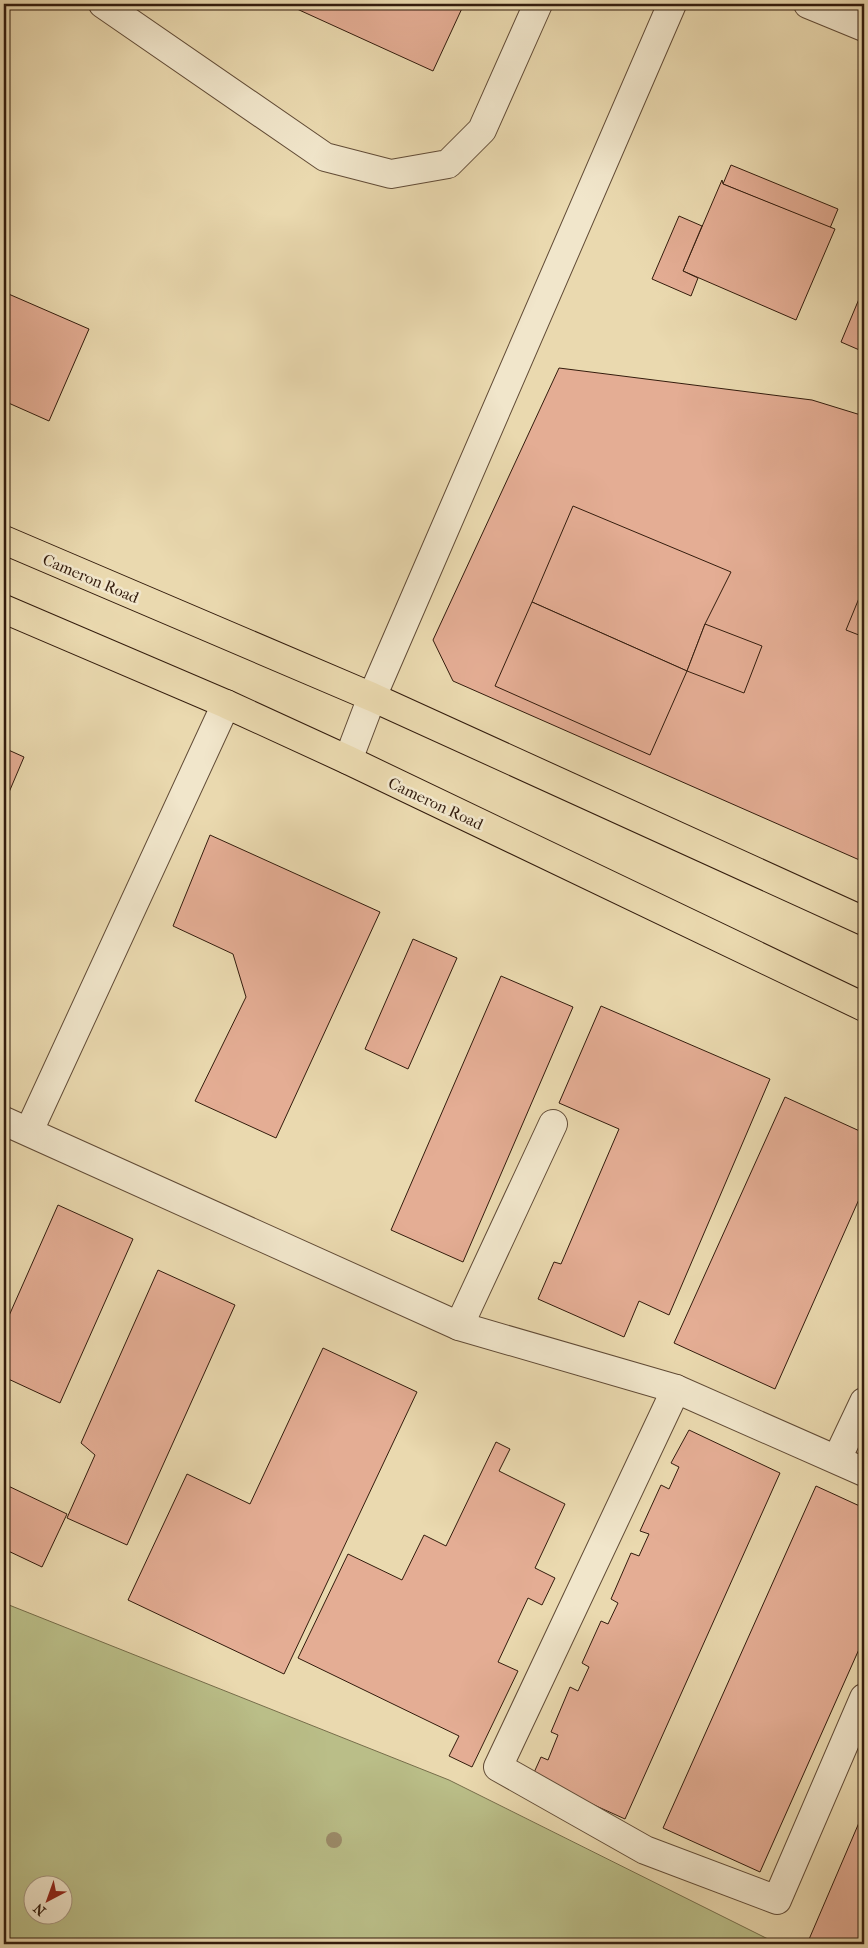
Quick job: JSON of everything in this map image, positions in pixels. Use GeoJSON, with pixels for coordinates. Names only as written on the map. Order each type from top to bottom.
{"type":"FeatureCollection","features":[{"type":"Feature","properties":{"kind":"main road","name":"Cameron Road"},"geometry":{"type":"LineString","coordinates":[[4,540],[372,697],[864,921]]}},
{"type":"Feature","properties":{"kind":"main road","name":"Cameron Road"},"geometry":{"type":"LineString","coordinates":[[4,609],[226,704],[348,760],[864,1006]]}},
{"type":"Feature","properties":{"kind":"street"},"geometry":{"type":"LineString","coordinates":[[103,4],[324,158],[392,174],[448,164],[482,130],[538,4]]}},
{"type":"Feature","properties":{"kind":"street"},"geometry":{"type":"LineString","coordinates":[[348,760],[372,697],[672,4]]}},
{"type":"Feature","properties":{"kind":"street"},"geometry":{"type":"LineString","coordinates":[[808,4],[864,27]]}},
{"type":"Feature","properties":{"kind":"street"},"geometry":{"type":"LineString","coordinates":[[29,1131],[226,704]]}},
{"type":"Feature","properties":{"kind":"street"},"geometry":{"type":"LineString","coordinates":[[4,1121],[460,1326],[676,1389],[864,1472]]}},
{"type":"Feature","properties":{"kind":"street"},"geometry":{"type":"LineString","coordinates":[[460,1326],[553,1124]]}},
{"type":"Feature","properties":{"kind":"street"},"geometry":{"type":"LineString","coordinates":[[676,1389],[498,1767],[645,1850],[777,1900],[864,1698]]}},
{"type":"Feature","properties":{"kind":"street"},"geometry":{"type":"LineString","coordinates":[[837,1459],[864,1402]]}},
{"type":"Feature","properties":{"kind":"green space"},"geometry":{"type":"Polygon","coordinates":[[[4,1603],[449,1780],[778,1944],[4,1944],[4,1603]]]}},
{"type":"Feature","properties":{"kind":"building"},"geometry":{"type":"Polygon","coordinates":[[[286,4],[464,4],[433,71],[286,4]]]}},
{"type":"Feature","properties":{"kind":"building"},"geometry":{"type":"Polygon","coordinates":[[[731,165],[838,209],[830,228],[723,184],[731,165]]]}},
{"type":"Feature","properties":{"kind":"building"},"geometry":{"type":"Polygon","coordinates":[[[722,180],[723,184],[835,229],[796,320],[683,271],[722,180]]]}},
{"type":"Feature","properties":{"kind":"building"},"geometry":{"type":"Polygon","coordinates":[[[679,216],[702,226],[683,271],[698,278],[691,296],[652,279],[679,216]]]}},
{"type":"Feature","properties":{"kind":"building"},"geometry":{"type":"Polygon","coordinates":[[[864,287],[864,352],[841,342],[864,287]]]}},
{"type":"Feature","properties":{"kind":"building"},"geometry":{"type":"Polygon","coordinates":[[[4,292],[89,329],[49,421],[4,401],[4,292]]]}},
{"type":"Feature","properties":{"kind":"building"},"geometry":{"type":"Polygon","coordinates":[[[559,368],[812,400],[864,416],[864,862],[453,681],[433,640],[559,368]]]}},
{"type":"Feature","properties":{"kind":"building"},"geometry":{"type":"Polygon","coordinates":[[[573,506],[731,572],[705,624],[687,671],[532,602],[573,506]]]}},
{"type":"Feature","properties":{"kind":"building"},"geometry":{"type":"Polygon","coordinates":[[[864,586],[864,637],[846,630],[864,586]]]}},
{"type":"Feature","properties":{"kind":"building"},"geometry":{"type":"Polygon","coordinates":[[[532,602],[687,671],[650,755],[495,686],[532,602]]]}},
{"type":"Feature","properties":{"kind":"building"},"geometry":{"type":"Polygon","coordinates":[[[705,624],[762,646],[744,693],[687,671],[705,624]]]}},
{"type":"Feature","properties":{"kind":"building"},"geometry":{"type":"Polygon","coordinates":[[[4,748],[24,757],[4,804],[4,748]]]}},
{"type":"Feature","properties":{"kind":"building"},"geometry":{"type":"Polygon","coordinates":[[[210,835],[380,912],[276,1138],[195,1101],[246,997],[233,954],[173,926],[210,835]]]}},
{"type":"Feature","properties":{"kind":"building"},"geometry":{"type":"Polygon","coordinates":[[[413,939],[457,958],[408,1069],[365,1049],[413,939]]]}},
{"type":"Feature","properties":{"kind":"building"},"geometry":{"type":"Polygon","coordinates":[[[501,976],[573,1007],[463,1262],[391,1230],[501,976]]]}},
{"type":"Feature","properties":{"kind":"building"},"geometry":{"type":"Polygon","coordinates":[[[601,1006],[770,1079],[669,1315],[639,1301],[624,1337],[538,1299],[554,1262],[561,1264],[619,1129],[559,1103],[601,1006]]]}},
{"type":"Feature","properties":{"kind":"building"},"geometry":{"type":"Polygon","coordinates":[[[785,1097],[864,1133],[864,1188],[775,1389],[674,1343],[785,1097]]]}},
{"type":"Feature","properties":{"kind":"building"},"geometry":{"type":"Polygon","coordinates":[[[58,1205],[133,1239],[60,1403],[4,1377],[4,1327],[58,1205]]]}},
{"type":"Feature","properties":{"kind":"building"},"geometry":{"type":"Polygon","coordinates":[[[158,1270],[235,1305],[127,1545],[67,1518],[95,1455],[81,1443],[158,1270]]]}},
{"type":"Feature","properties":{"kind":"building"},"geometry":{"type":"Polygon","coordinates":[[[323,1348],[417,1392],[284,1674],[128,1600],[187,1474],[250,1504],[323,1348]]]}},
{"type":"Feature","properties":{"kind":"building"},"geometry":{"type":"Polygon","coordinates":[[[689,1430],[780,1473],[625,1819],[532,1777],[541,1757],[548,1760],[558,1735],[551,1732],[570,1687],[578,1691],[589,1667],[582,1663],[601,1621],[608,1624],[618,1603],[611,1599],[631,1553],[639,1556],[649,1534],[640,1531],[661,1485],[669,1489],[679,1467],[671,1463],[689,1430]]]}},
{"type":"Feature","properties":{"kind":"building"},"geometry":{"type":"Polygon","coordinates":[[[496,1442],[510,1449],[499,1471],[565,1504],[535,1568],[555,1578],[542,1605],[528,1598],[498,1662],[518,1671],[472,1767],[449,1756],[459,1736],[298,1658],[348,1554],[402,1580],[424,1535],[446,1546],[496,1442]]]}},
{"type":"Feature","properties":{"kind":"building"},"geometry":{"type":"Polygon","coordinates":[[[4,1484],[67,1514],[42,1567],[4,1549],[4,1484]]]}},
{"type":"Feature","properties":{"kind":"building"},"geometry":{"type":"Polygon","coordinates":[[[816,1486],[864,1508],[864,1638],[760,1872],[663,1828],[816,1486]]]}},
{"type":"Feature","properties":{"kind":"building"},"geometry":{"type":"Polygon","coordinates":[[[864,1811],[864,1944],[807,1944],[864,1811]]]}}]}
